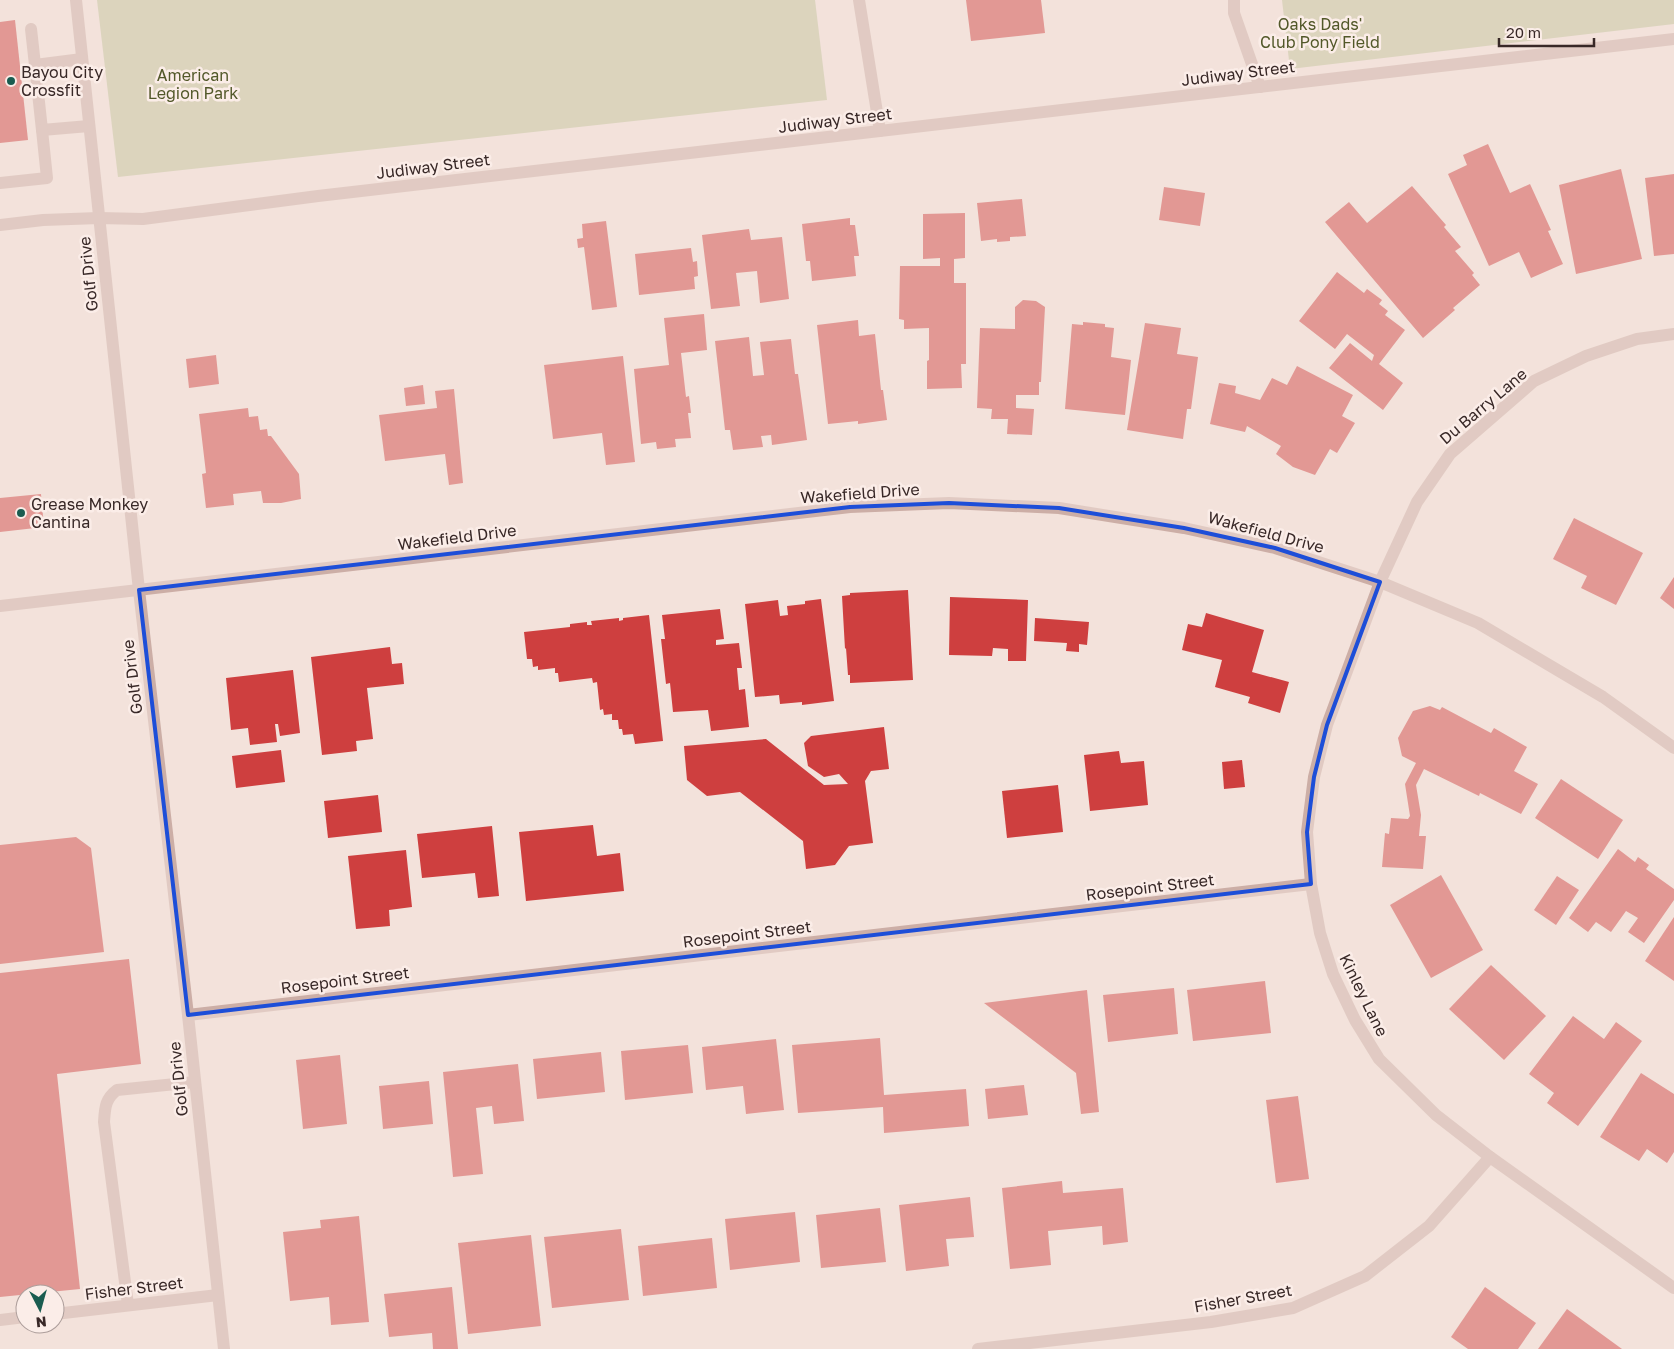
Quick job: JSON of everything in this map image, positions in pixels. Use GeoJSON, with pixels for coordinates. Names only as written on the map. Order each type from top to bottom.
{"type":"FeatureCollection","features":[{"type":"Feature","properties":{"kind":"street","name":"Golf Drive"},"geometry":{"type":"LineString","coordinates":[[76,0],[139,590],[224,1349]]}},
{"type":"Feature","properties":{"kind":"street"},"geometry":{"type":"LineString","coordinates":[[859,0],[880,131]]}},
{"type":"Feature","properties":{"kind":"street"},"geometry":{"type":"LineString","coordinates":[[1234,0],[1234,13],[1260,87]]}},
{"type":"Feature","properties":{"kind":"street"},"geometry":{"type":"LineString","coordinates":[[0,183],[47,178],[31,29]]}},
{"type":"Feature","properties":{"kind":"street","name":"Judiway Street"},"geometry":{"type":"LineString","coordinates":[[0,225],[43,220],[143,219],[318,196],[1674,39]]}},
{"type":"Feature","properties":{"kind":"street"},"geometry":{"type":"LineString","coordinates":[[36,65],[82,59]]}},
{"type":"Feature","properties":{"kind":"street"},"geometry":{"type":"LineString","coordinates":[[42,130],[89,126]]}},
{"type":"Feature","properties":{"kind":"street","name":"Du Barry Lane"},"geometry":{"type":"LineString","coordinates":[[1380,582],[1417,502],[1450,454],[1485,422],[1534,381],[1586,356],[1637,339],[1674,334]]}},
{"type":"Feature","properties":{"kind":"street","name":"Wakefield Drive"},"geometry":{"type":"LineString","coordinates":[[0,606],[850,507],[950,503],[1059,508],[1184,528],[1275,548],[1380,582],[1478,623],[1603,697],[1674,748]]}},
{"type":"Feature","properties":{"kind":"street","name":"Kinley Lane"},"geometry":{"type":"LineString","coordinates":[[1380,582],[1327,725],[1314,777],[1307,832],[1310,884],[1320,933],[1333,974],[1355,1020],[1379,1059],[1436,1115],[1490,1157],[1674,1288]]}},
{"type":"Feature","properties":{"kind":"street","name":"Rosepoint Street"},"geometry":{"type":"LineString","coordinates":[[188,1015],[1310,884]]}},
{"type":"Feature","properties":{"kind":"street"},"geometry":{"type":"LineString","coordinates":[[128,1305],[104,1122],[106,1107],[110,1096],[118,1090],[195,1082]]}},
{"type":"Feature","properties":{"kind":"street","name":"Fisher Street"},"geometry":{"type":"LineString","coordinates":[[978,1349],[1210,1322],[1293,1308],[1365,1276],[1429,1226],[1490,1157]]}},
{"type":"Feature","properties":{"kind":"street","name":"Fisher Street"},"geometry":{"type":"LineString","coordinates":[[65,1313],[218,1295]]}},
{"type":"Feature","properties":{"kind":"street"},"geometry":{"type":"LineString","coordinates":[[0,1320],[15,1318]]}},
{"type":"Feature","properties":{"kind":"highlighted area"},"geometry":{"type":"Polygon","coordinates":[[[949,503],[1059,508],[1184,528],[1275,548],[1380,582],[1327,725],[1314,777],[1307,832],[1311,884],[188,1015],[139,590],[850,507],[949,503]]]}},
{"type":"Feature","properties":{"kind":"green space","name":"American Legion Park"},"geometry":{"type":"Polygon","coordinates":[[[97,0],[815,0],[827,100],[118,177],[97,0]]]}},
{"type":"Feature","properties":{"kind":"green space","name":"Oaks Dads' Club Pony Field"},"geometry":{"type":"Polygon","coordinates":[[[1282,0],[1674,0],[1674,24],[1290,69],[1282,0]]]}},
{"type":"Feature","properties":{"kind":"building"},"geometry":{"type":"Polygon","coordinates":[[[966,0],[1041,0],[1045,33],[971,41],[966,0]]]}},
{"type":"Feature","properties":{"kind":"building","name":"Bayou City Crossfit"},"geometry":{"type":"Polygon","coordinates":[[[15,20],[28,140],[0,143],[0,22],[15,20]]]}},
{"type":"Feature","properties":{"kind":"building"},"geometry":{"type":"Polygon","coordinates":[[[1488,144],[1510,193],[1530,184],[1551,230],[1548,231],[1563,264],[1531,278],[1519,252],[1489,266],[1448,174],[1467,165],[1463,155],[1488,144]]]}},
{"type":"Feature","properties":{"kind":"building"},"geometry":{"type":"Polygon","coordinates":[[[1621,169],[1642,259],[1576,274],[1559,185],[1621,169]]]}},
{"type":"Feature","properties":{"kind":"building"},"geometry":{"type":"Polygon","coordinates":[[[1674,174],[1674,254],[1654,256],[1645,178],[1674,174]]]}},
{"type":"Feature","properties":{"kind":"building"},"geometry":{"type":"Polygon","coordinates":[[[1412,186],[1446,225],[1444,227],[1461,247],[1455,251],[1474,273],[1472,275],[1480,285],[1453,308],[1455,310],[1423,338],[1325,222],[1349,202],[1367,223],[1412,186]]]}},
{"type":"Feature","properties":{"kind":"building"},"geometry":{"type":"Polygon","coordinates":[[[1164,187],[1205,193],[1200,226],[1159,220],[1164,187]]]}},
{"type":"Feature","properties":{"kind":"building"},"geometry":{"type":"Polygon","coordinates":[[[1022,199],[1026,236],[1010,237],[1010,241],[997,242],[997,239],[981,241],[977,203],[1022,199]]]}},
{"type":"Feature","properties":{"kind":"building"},"geometry":{"type":"Polygon","coordinates":[[[965,213],[965,258],[954,259],[954,283],[966,283],[966,364],[961,364],[962,388],[927,389],[929,328],[904,329],[904,320],[899,319],[900,266],[940,266],[940,258],[923,259],[923,214],[965,213]]]}},
{"type":"Feature","properties":{"kind":"building"},"geometry":{"type":"Polygon","coordinates":[[[850,218],[850,225],[855,225],[859,256],[854,256],[856,276],[812,281],[810,261],[806,261],[802,224],[850,218]]]}},
{"type":"Feature","properties":{"kind":"building"},"geometry":{"type":"Polygon","coordinates":[[[606,221],[617,307],[592,310],[584,247],[578,248],[577,239],[583,238],[582,224],[606,221]]]}},
{"type":"Feature","properties":{"kind":"building"},"geometry":{"type":"Polygon","coordinates":[[[749,229],[751,240],[782,237],[789,299],[760,303],[757,271],[736,273],[740,306],[711,309],[702,235],[749,229]]]}},
{"type":"Feature","properties":{"kind":"building"},"geometry":{"type":"Polygon","coordinates":[[[691,248],[693,262],[697,261],[698,276],[694,277],[695,289],[639,295],[635,254],[691,248]]]}},
{"type":"Feature","properties":{"kind":"building"},"geometry":{"type":"Polygon","coordinates":[[[1337,272],[1364,293],[1367,289],[1382,300],[1379,304],[1388,311],[1385,315],[1405,330],[1379,364],[1403,383],[1383,410],[1329,368],[1350,343],[1372,361],[1374,355],[1347,334],[1335,349],[1299,321],[1337,272]]]}},
{"type":"Feature","properties":{"kind":"building"},"geometry":{"type":"Polygon","coordinates":[[[1023,300],[1036,301],[1045,307],[1039,395],[1016,395],[1016,408],[1034,409],[1032,435],[1007,434],[1008,419],[991,419],[992,409],[977,408],[980,328],[1015,329],[1015,307],[1023,300]]]}},
{"type":"Feature","properties":{"kind":"building"},"geometry":{"type":"Polygon","coordinates":[[[704,314],[707,350],[681,353],[686,397],[689,396],[691,413],[688,413],[691,438],[675,439],[676,447],[657,449],[656,442],[641,444],[634,369],[669,365],[664,318],[704,314]]]}},
{"type":"Feature","properties":{"kind":"building"},"geometry":{"type":"Polygon","coordinates":[[[858,320],[859,336],[875,334],[881,390],[883,390],[887,420],[858,424],[858,421],[828,424],[817,325],[858,320]]]}},
{"type":"Feature","properties":{"kind":"building"},"geometry":{"type":"Polygon","coordinates":[[[1083,322],[1105,324],[1105,327],[1114,328],[1111,357],[1131,360],[1125,415],[1065,409],[1072,324],[1083,325],[1083,322]]]}},
{"type":"Feature","properties":{"kind":"building"},"geometry":{"type":"Polygon","coordinates":[[[1145,323],[1181,328],[1177,354],[1198,357],[1191,409],[1187,409],[1183,439],[1127,430],[1145,323]]]}},
{"type":"Feature","properties":{"kind":"building"},"geometry":{"type":"Polygon","coordinates":[[[749,337],[753,376],[764,375],[760,342],[791,339],[795,374],[798,374],[807,440],[772,445],[771,435],[761,436],[763,447],[733,450],[730,430],[725,430],[715,341],[749,337]]]}},
{"type":"Feature","properties":{"kind":"building"},"geometry":{"type":"Polygon","coordinates":[[[216,355],[219,384],[189,388],[186,359],[216,355]]]}},
{"type":"Feature","properties":{"kind":"building"},"geometry":{"type":"Polygon","coordinates":[[[623,356],[635,462],[606,465],[602,433],[553,439],[544,365],[623,356]]]}},
{"type":"Feature","properties":{"kind":"building"},"geometry":{"type":"Polygon","coordinates":[[[1297,366],[1353,395],[1342,416],[1355,423],[1337,453],[1330,449],[1315,475],[1293,467],[1276,454],[1281,446],[1247,426],[1245,432],[1210,424],[1219,383],[1236,386],[1235,393],[1260,400],[1272,378],[1287,385],[1297,366]]]}},
{"type":"Feature","properties":{"kind":"building"},"geometry":{"type":"Polygon","coordinates":[[[423,385],[425,404],[406,406],[404,388],[423,385]]]}},
{"type":"Feature","properties":{"kind":"building"},"geometry":{"type":"Polygon","coordinates":[[[454,389],[463,483],[449,485],[445,454],[385,461],[379,415],[437,408],[435,391],[454,389]]]}},
{"type":"Feature","properties":{"kind":"building"},"geometry":{"type":"Polygon","coordinates":[[[248,408],[249,417],[258,416],[260,430],[267,429],[268,436],[271,436],[299,474],[301,499],[281,503],[263,503],[261,491],[233,494],[234,505],[206,508],[202,474],[206,473],[199,414],[248,408]]]}},
{"type":"Feature","properties":{"kind":"building","name":"Grease Monkey Cantina"},"geometry":{"type":"Polygon","coordinates":[[[41,494],[44,527],[0,532],[0,498],[41,494]]]}},
{"type":"Feature","properties":{"kind":"building"},"geometry":{"type":"Polygon","coordinates":[[[1574,518],[1643,553],[1616,605],[1581,588],[1587,576],[1553,559],[1574,518]]]}},
{"type":"Feature","properties":{"kind":"building"},"geometry":{"type":"Polygon","coordinates":[[[1674,577],[1674,609],[1660,598],[1674,577]]]}},
{"type":"Feature","properties":{"kind":"building"},"geometry":{"type":"Polygon","coordinates":[[[908,590],[913,680],[850,683],[845,649],[842,596],[850,595],[850,593],[908,590]]]}},
{"type":"Feature","properties":{"kind":"building"},"geometry":{"type":"Polygon","coordinates":[[[950,597],[1028,600],[1026,661],[1008,661],[1008,649],[993,648],[992,656],[949,655],[950,597]]]}},
{"type":"Feature","properties":{"kind":"building"},"geometry":{"type":"Polygon","coordinates":[[[821,599],[834,701],[802,705],[802,702],[780,704],[779,695],[755,697],[745,604],[778,600],[780,616],[788,615],[787,606],[805,604],[805,601],[821,599]]]}},
{"type":"Feature","properties":{"kind":"building"},"geometry":{"type":"Polygon","coordinates":[[[720,609],[724,639],[716,640],[716,645],[739,643],[742,668],[737,668],[739,690],[745,689],[749,727],[711,731],[708,710],[673,712],[670,683],[666,684],[661,639],[665,639],[662,615],[720,609]]]}},
{"type":"Feature","properties":{"kind":"building"},"geometry":{"type":"Polygon","coordinates":[[[1206,613],[1264,630],[1252,672],[1289,682],[1280,713],[1248,703],[1250,697],[1215,687],[1222,660],[1182,650],[1188,624],[1202,627],[1206,613]]]}},
{"type":"Feature","properties":{"kind":"building"},"geometry":{"type":"Polygon","coordinates":[[[649,615],[663,741],[635,744],[633,734],[623,735],[622,729],[619,729],[618,720],[612,720],[612,714],[604,715],[603,709],[600,710],[597,682],[593,683],[592,678],[559,682],[558,673],[555,673],[555,668],[538,670],[538,666],[533,667],[532,659],[527,659],[524,632],[570,627],[570,624],[587,622],[587,625],[592,625],[591,621],[619,618],[619,621],[623,620],[623,618],[649,615]]]}},
{"type":"Feature","properties":{"kind":"building"},"geometry":{"type":"Polygon","coordinates":[[[1035,618],[1089,622],[1087,645],[1079,644],[1079,652],[1066,651],[1067,643],[1034,641],[1035,618]]]}},
{"type":"Feature","properties":{"kind":"building"},"geometry":{"type":"Polygon","coordinates":[[[390,647],[392,664],[402,663],[404,684],[367,688],[373,739],[356,741],[357,751],[322,755],[311,657],[390,647]]]}},
{"type":"Feature","properties":{"kind":"building"},"geometry":{"type":"Polygon","coordinates":[[[293,670],[300,733],[280,736],[278,724],[275,724],[277,742],[250,745],[248,728],[231,730],[226,678],[293,670]]]}},
{"type":"Feature","properties":{"kind":"building"},"geometry":{"type":"Polygon","coordinates":[[[1430,706],[1440,710],[1442,707],[1491,733],[1494,728],[1527,747],[1514,771],[1538,784],[1521,814],[1480,793],[1479,796],[1424,769],[1416,785],[1421,815],[1419,836],[1426,836],[1423,869],[1382,867],[1385,833],[1389,834],[1391,818],[1408,819],[1410,816],[1405,784],[1416,763],[1402,756],[1398,738],[1413,711],[1430,706]]]}},
{"type":"Feature","properties":{"kind":"building"},"geometry":{"type":"Polygon","coordinates":[[[884,727],[889,769],[871,771],[865,781],[873,843],[849,846],[835,865],[806,869],[803,841],[740,792],[707,796],[687,780],[684,746],[766,739],[824,785],[848,784],[839,774],[824,777],[808,766],[804,743],[811,736],[884,727]]]}},
{"type":"Feature","properties":{"kind":"building"},"geometry":{"type":"Polygon","coordinates":[[[281,750],[285,782],[236,788],[232,756],[281,750]]]}},
{"type":"Feature","properties":{"kind":"building"},"geometry":{"type":"Polygon","coordinates":[[[1119,751],[1121,763],[1144,761],[1148,805],[1090,811],[1084,755],[1119,751]]]}},
{"type":"Feature","properties":{"kind":"building"},"geometry":{"type":"Polygon","coordinates":[[[1242,760],[1245,787],[1224,789],[1222,762],[1242,760]]]}},
{"type":"Feature","properties":{"kind":"building"},"geometry":{"type":"Polygon","coordinates":[[[1561,779],[1623,820],[1598,859],[1535,818],[1561,779]]]}},
{"type":"Feature","properties":{"kind":"building"},"geometry":{"type":"Polygon","coordinates":[[[1058,785],[1063,832],[1007,838],[1002,791],[1058,785]]]}},
{"type":"Feature","properties":{"kind":"building"},"geometry":{"type":"Polygon","coordinates":[[[378,795],[382,832],[328,838],[324,801],[378,795]]]}},
{"type":"Feature","properties":{"kind":"building"},"geometry":{"type":"Polygon","coordinates":[[[593,825],[597,856],[620,853],[624,891],[526,901],[519,832],[593,825]]]}},
{"type":"Feature","properties":{"kind":"building"},"geometry":{"type":"Polygon","coordinates":[[[492,826],[499,896],[478,898],[475,873],[422,878],[417,834],[492,826]]]}},
{"type":"Feature","properties":{"kind":"building"},"geometry":{"type":"Polygon","coordinates":[[[76,837],[91,848],[104,952],[0,964],[0,845],[76,837]]]}},
{"type":"Feature","properties":{"kind":"building"},"geometry":{"type":"Polygon","coordinates":[[[1618,849],[1635,862],[1638,857],[1649,865],[1646,869],[1674,889],[1674,900],[1644,943],[1628,932],[1638,918],[1626,911],[1611,932],[1596,922],[1588,932],[1569,918],[1618,849]]]}},
{"type":"Feature","properties":{"kind":"building"},"geometry":{"type":"Polygon","coordinates":[[[406,850],[412,907],[389,910],[390,926],[356,929],[348,856],[406,850]]]}},
{"type":"Feature","properties":{"kind":"building"},"geometry":{"type":"Polygon","coordinates":[[[1441,875],[1483,950],[1431,978],[1390,905],[1441,875]]]}},
{"type":"Feature","properties":{"kind":"building"},"geometry":{"type":"Polygon","coordinates":[[[1557,876],[1579,890],[1556,925],[1534,910],[1557,876]]]}},
{"type":"Feature","properties":{"kind":"building"},"geometry":{"type":"Polygon","coordinates":[[[1674,917],[1674,981],[1645,961],[1674,917]]]}},
{"type":"Feature","properties":{"kind":"building"},"geometry":{"type":"Polygon","coordinates":[[[129,959],[141,1064],[57,1074],[80,1289],[65,1290],[65,1284],[15,1284],[15,1296],[0,1297],[0,973],[129,959]]]}},
{"type":"Feature","properties":{"kind":"building"},"geometry":{"type":"Polygon","coordinates":[[[1491,965],[1546,1016],[1504,1060],[1449,1009],[1491,965]]]}},
{"type":"Feature","properties":{"kind":"building"},"geometry":{"type":"Polygon","coordinates":[[[1265,981],[1271,1033],[1193,1041],[1187,990],[1265,981]]]}},
{"type":"Feature","properties":{"kind":"building"},"geometry":{"type":"Polygon","coordinates":[[[1174,988],[1178,1034],[1108,1042],[1103,995],[1174,988]]]}},
{"type":"Feature","properties":{"kind":"building"},"geometry":{"type":"Polygon","coordinates":[[[1087,990],[1099,1112],[1081,1114],[1076,1073],[984,1003],[1087,990]]]}},
{"type":"Feature","properties":{"kind":"building"},"geometry":{"type":"Polygon","coordinates":[[[1573,1016],[1604,1039],[1616,1022],[1642,1041],[1578,1126],[1547,1103],[1554,1093],[1529,1074],[1573,1016]]]}},
{"type":"Feature","properties":{"kind":"building"},"geometry":{"type":"Polygon","coordinates":[[[880,1038],[884,1095],[966,1089],[969,1126],[884,1133],[883,1107],[798,1113],[792,1045],[880,1038]]]}},
{"type":"Feature","properties":{"kind":"building"},"geometry":{"type":"Polygon","coordinates":[[[776,1039],[784,1110],[746,1114],[743,1086],[706,1090],[702,1047],[776,1039]]]}},
{"type":"Feature","properties":{"kind":"building"},"geometry":{"type":"Polygon","coordinates":[[[688,1045],[693,1093],[625,1100],[621,1051],[688,1045]]]}},
{"type":"Feature","properties":{"kind":"building"},"geometry":{"type":"Polygon","coordinates":[[[601,1052],[605,1092],[537,1099],[533,1059],[601,1052]]]}},
{"type":"Feature","properties":{"kind":"building"},"geometry":{"type":"Polygon","coordinates":[[[340,1055],[347,1124],[303,1129],[296,1060],[340,1055]]]}},
{"type":"Feature","properties":{"kind":"building"},"geometry":{"type":"Polygon","coordinates":[[[518,1064],[524,1121],[494,1124],[492,1106],[476,1108],[483,1174],[453,1177],[443,1072],[518,1064]]]}},
{"type":"Feature","properties":{"kind":"building"},"geometry":{"type":"Polygon","coordinates":[[[1641,1073],[1674,1094],[1674,1152],[1667,1163],[1647,1149],[1639,1161],[1600,1137],[1641,1073]]]}},
{"type":"Feature","properties":{"kind":"building"},"geometry":{"type":"Polygon","coordinates":[[[429,1081],[433,1124],[383,1129],[379,1086],[429,1081]]]}},
{"type":"Feature","properties":{"kind":"building"},"geometry":{"type":"Polygon","coordinates":[[[1024,1085],[1028,1115],[988,1119],[985,1089],[1024,1085]]]}},
{"type":"Feature","properties":{"kind":"building"},"geometry":{"type":"Polygon","coordinates":[[[1298,1096],[1309,1179],[1276,1183],[1266,1100],[1298,1096]]]}},
{"type":"Feature","properties":{"kind":"building"},"geometry":{"type":"Polygon","coordinates":[[[1062,1181],[1063,1193],[1123,1188],[1128,1242],[1103,1245],[1102,1226],[1048,1231],[1051,1265],[1010,1269],[1002,1188],[1062,1181]]]}},
{"type":"Feature","properties":{"kind":"building"},"geometry":{"type":"Polygon","coordinates":[[[970,1197],[974,1237],[946,1239],[949,1266],[906,1271],[899,1205],[970,1197]]]}},
{"type":"Feature","properties":{"kind":"building"},"geometry":{"type":"Polygon","coordinates":[[[880,1208],[886,1262],[821,1268],[816,1215],[880,1208]]]}},
{"type":"Feature","properties":{"kind":"building"},"geometry":{"type":"Polygon","coordinates":[[[795,1212],[800,1262],[730,1270],[725,1219],[795,1212]]]}},
{"type":"Feature","properties":{"kind":"building"},"geometry":{"type":"Polygon","coordinates":[[[359,1216],[369,1322],[331,1325],[329,1297],[290,1301],[283,1232],[321,1228],[320,1220],[359,1216]]]}},
{"type":"Feature","properties":{"kind":"building"},"geometry":{"type":"Polygon","coordinates":[[[621,1229],[629,1300],[552,1308],[544,1237],[621,1229]]]}},
{"type":"Feature","properties":{"kind":"building"},"geometry":{"type":"Polygon","coordinates":[[[531,1235],[541,1326],[468,1334],[458,1243],[531,1235]]]}},
{"type":"Feature","properties":{"kind":"building"},"geometry":{"type":"Polygon","coordinates":[[[712,1238],[717,1288],[643,1296],[638,1246],[712,1238]]]}},
{"type":"Feature","properties":{"kind":"building"},"geometry":{"type":"Polygon","coordinates":[[[452,1287],[458,1349],[433,1349],[432,1333],[389,1337],[384,1294],[452,1287]]]}},
{"type":"Feature","properties":{"kind":"building"},"geometry":{"type":"Polygon","coordinates":[[[1485,1287],[1536,1323],[1518,1349],[1468,1349],[1451,1337],[1485,1287]]]}},
{"type":"Feature","properties":{"kind":"building"},"geometry":{"type":"Polygon","coordinates":[[[1567,1309],[1622,1349],[1538,1349],[1567,1309]]]}},
{"type":"Feature","properties":{"kind":"place","name":"Bayou City Crossfit"},"geometry":{"type":"Point","coordinates":[11,81]}},
{"type":"Feature","properties":{"kind":"place","name":"Grease Monkey Cantina"},"geometry":{"type":"Point","coordinates":[21,513]}}]}
